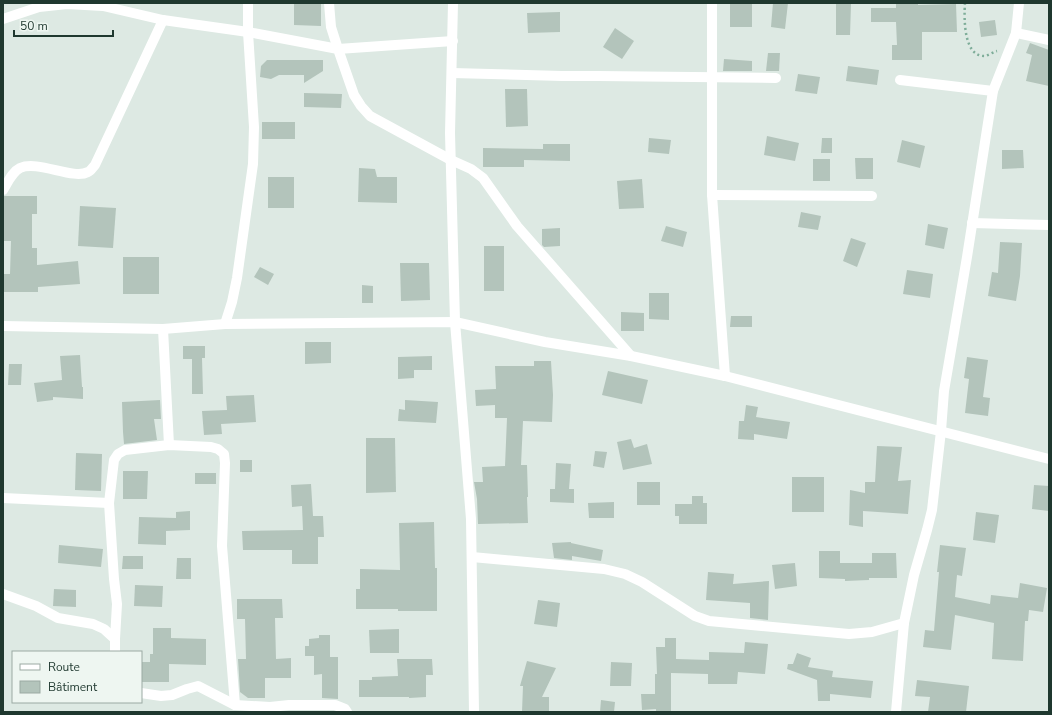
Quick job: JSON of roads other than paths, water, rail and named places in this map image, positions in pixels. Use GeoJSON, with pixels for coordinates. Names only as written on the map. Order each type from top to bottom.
{"type":"FeatureCollection","features":[{"type":"Feature","properties":{"kind":"street"},"geometry":{"type":"LineString","coordinates":[[225,324],[232,302],[237,278],[252,164],[254,127],[248,32],[248,3]]}},
{"type":"Feature","properties":{"kind":"street"},"geometry":{"type":"LineString","coordinates":[[329,3],[331,27],[354,95],[360,106],[370,116],[451,160],[471,169],[483,178],[517,226],[566,280],[631,356]]}},
{"type":"Feature","properties":{"kind":"street"},"geometry":{"type":"LineString","coordinates":[[453,3],[450,134],[455,322],[471,519],[474,712]]}},
{"type":"Feature","properties":{"kind":"street"},"geometry":{"type":"LineString","coordinates":[[712,3],[712,195],[725,376]]}},
{"type":"Feature","properties":{"kind":"street"},"geometry":{"type":"LineString","coordinates":[[896,712],[904,624],[914,574],[932,510],[944,391],[993,91],[1016,33],[1020,3]]}},
{"type":"Feature","properties":{"kind":"street"},"geometry":{"type":"LineString","coordinates":[[3,19],[39,7],[67,4],[103,6],[163,20],[248,32],[338,49],[453,41]]}},
{"type":"Feature","properties":{"kind":"street"},"geometry":{"type":"LineString","coordinates":[[3,190],[12,174],[21,168],[31,166],[80,174],[89,172],[95,165],[163,20]]}},
{"type":"Feature","properties":{"kind":"street"},"geometry":{"type":"LineString","coordinates":[[1016,33],[1049,40]]}},
{"type":"Feature","properties":{"kind":"street"},"geometry":{"type":"LineString","coordinates":[[452,73],[562,76],[776,78]]}},
{"type":"Feature","properties":{"kind":"street"},"geometry":{"type":"LineString","coordinates":[[900,80],[993,91]]}},
{"type":"Feature","properties":{"kind":"street"},"geometry":{"type":"LineString","coordinates":[[712,195],[872,196]]}},
{"type":"Feature","properties":{"kind":"street"},"geometry":{"type":"LineString","coordinates":[[972,223],[1049,225]]}},
{"type":"Feature","properties":{"kind":"street"},"geometry":{"type":"LineString","coordinates":[[3,326],[162,329],[225,324],[455,322],[545,342],[631,356],[725,376],[1049,459]]}},
{"type":"Feature","properties":{"kind":"street"},"geometry":{"type":"LineString","coordinates":[[162,329],[169,445]]}},
{"type":"Feature","properties":{"kind":"street"},"geometry":{"type":"LineString","coordinates":[[115,651],[114,639],[117,604],[109,503],[114,460],[118,454],[125,450],[169,445],[211,447],[218,449],[224,454],[225,463],[222,546],[234,705]]}},
{"type":"Feature","properties":{"kind":"street"},"geometry":{"type":"LineString","coordinates":[[3,498],[109,503]]}},
{"type":"Feature","properties":{"kind":"street"},"geometry":{"type":"LineString","coordinates":[[472,557],[604,569],[624,574],[642,582],[695,616],[709,621],[850,634],[872,632],[904,624]]}},
{"type":"Feature","properties":{"kind":"street"},"geometry":{"type":"LineString","coordinates":[[3,594],[36,606],[58,618],[93,624],[104,629],[114,639]]}},
{"type":"Feature","properties":{"kind":"street"},"geometry":{"type":"LineString","coordinates":[[142,692],[161,696],[172,695],[198,686],[234,705],[270,707],[289,705],[335,705],[345,709],[347,712]]}}]}
